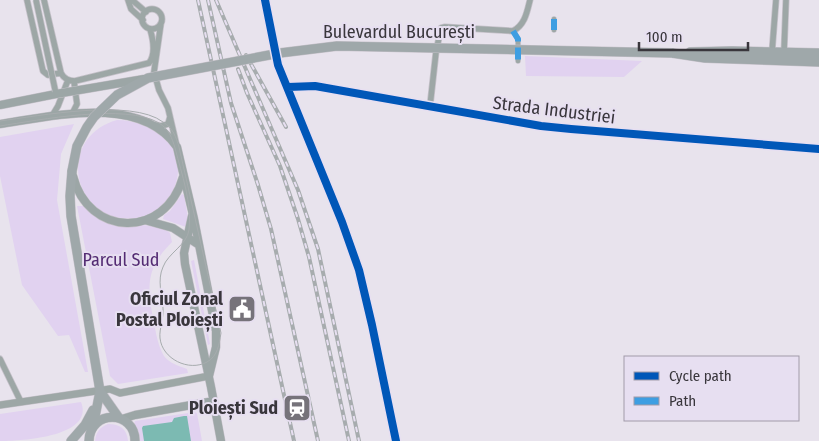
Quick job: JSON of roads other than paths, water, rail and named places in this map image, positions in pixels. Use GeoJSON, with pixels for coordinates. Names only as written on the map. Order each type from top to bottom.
{"type":"FeatureCollection","features":[{"type":"Feature","properties":{"kind":"main road","name":"Bulevardul București"},"geometry":{"type":"LineString","coordinates":[[89,441],[99,391],[71,216],[72,170],[77,146],[94,117],[117,95],[148,78],[280,53],[337,46],[672,53],[705,51],[819,53]]}},
{"type":"Feature","properties":{"kind":"main road","name":"Bulevardul București"},"geometry":{"type":"LineString","coordinates":[[672,53],[714,58],[819,62]]}},
{"type":"Feature","properties":{"kind":"main road"},"geometry":{"type":"LineString","coordinates":[[0,105],[148,78]]}},
{"type":"Feature","properties":{"kind":"main road"},"geometry":{"type":"LineString","coordinates":[[0,124],[84,113],[124,115],[150,124],[166,134],[177,147],[216,331],[216,347],[209,376]]}},
{"type":"Feature","properties":{"kind":"main road"},"geometry":{"type":"LineString","coordinates":[[72,170],[78,190],[85,201],[100,215],[126,223],[148,221],[173,228],[188,236],[199,245]]}},
{"type":"Feature","properties":{"kind":"main road"},"geometry":{"type":"LineString","coordinates":[[148,221],[162,211],[173,199],[184,176]]}},
{"type":"Feature","properties":{"kind":"main road"},"geometry":{"type":"LineString","coordinates":[[192,214],[184,253],[184,264],[209,376],[221,441]]}},
{"type":"Feature","properties":{"kind":"main road"},"geometry":{"type":"LineString","coordinates":[[70,441],[85,425],[99,391]]}},
{"type":"Feature","properties":{"kind":"main road","name":"Bulevardul București"},"geometry":{"type":"LineString","coordinates":[[99,391],[120,419],[133,430],[135,441]]}},
{"type":"Feature","properties":{"kind":"main road"},"geometry":{"type":"LineString","coordinates":[[70,441],[92,428],[100,420],[106,418],[120,419],[214,401]]}},
{"type":"Feature","properties":{"kind":"street"},"geometry":{"type":"LineString","coordinates":[[27,0],[44,74],[61,73]]}},
{"type":"Feature","properties":{"kind":"street"},"geometry":{"type":"LineString","coordinates":[[36,0],[56,94]]}},
{"type":"Feature","properties":{"kind":"street"},"geometry":{"type":"LineString","coordinates":[[44,0],[61,73],[71,80],[77,104],[84,113]]}},
{"type":"Feature","properties":{"kind":"street"},"geometry":{"type":"LineString","coordinates":[[128,0],[131,9],[143,20],[145,25],[150,28],[157,28],[161,23]]}},
{"type":"Feature","properties":{"kind":"street"},"geometry":{"type":"LineString","coordinates":[[132,0],[146,12]]}},
{"type":"Feature","properties":{"kind":"street"},"geometry":{"type":"LineString","coordinates":[[265,0],[278,65],[342,222],[358,270],[372,325],[396,441]]}},
{"type":"Feature","properties":{"kind":"street"},"geometry":{"type":"LineString","coordinates":[[430,106],[436,52],[441,28],[513,31],[522,23],[526,16],[530,0]]}},
{"type":"Feature","properties":{"kind":"street"},"geometry":{"type":"LineString","coordinates":[[772,52],[776,0]]}},
{"type":"Feature","properties":{"kind":"street"},"geometry":{"type":"LineString","coordinates":[[784,52],[786,0]]}},
{"type":"Feature","properties":{"kind":"street"},"geometry":{"type":"LineString","coordinates":[[146,12],[157,11],[161,17],[154,70],[159,90],[170,116],[177,147]]}},
{"type":"Feature","properties":{"kind":"street"},"geometry":{"type":"LineString","coordinates":[[143,20],[146,12]]}},
{"type":"Feature","properties":{"kind":"street"},"geometry":{"type":"LineString","coordinates":[[554,20],[554,30]]}},
{"type":"Feature","properties":{"kind":"street"},"geometry":{"type":"LineString","coordinates":[[71,80],[146,64],[152,56],[150,28]]}},
{"type":"Feature","properties":{"kind":"street"},"geometry":{"type":"LineString","coordinates":[[513,31],[518,39],[518,61]]}},
{"type":"Feature","properties":{"kind":"street"},"geometry":{"type":"LineString","coordinates":[[36,44],[42,50],[56,54]]}},
{"type":"Feature","properties":{"kind":"street"},"geometry":{"type":"LineString","coordinates":[[40,60],[43,53],[46,52]]}},
{"type":"Feature","properties":{"kind":"street"},"geometry":{"type":"LineString","coordinates":[[146,64],[154,70]]}},
{"type":"Feature","properties":{"kind":"street"},"geometry":{"type":"LineString","coordinates":[[51,117],[71,80]]}},
{"type":"Feature","properties":{"kind":"street","name":"Strada Industriei"},"geometry":{"type":"LineString","coordinates":[[288,86],[315,86],[571,129],[819,149]]}},
{"type":"Feature","properties":{"kind":"street"},"geometry":{"type":"LineString","coordinates":[[72,114],[77,104]]}},
{"type":"Feature","properties":{"kind":"street"},"geometry":{"type":"LineString","coordinates":[[139,120],[161,126],[168,124],[170,116]]}},
{"type":"Feature","properties":{"kind":"street"},"geometry":{"type":"LineString","coordinates":[[0,359],[21,402]]}},
{"type":"Feature","properties":{"kind":"street"},"geometry":{"type":"LineString","coordinates":[[0,405],[110,389],[120,393],[209,376]]}},
{"type":"Feature","properties":{"kind":"tram line"},"geometry":{"type":"LineString","coordinates":[[0,121],[84,111],[130,111],[148,115],[163,122],[172,130],[179,147],[221,333],[217,349],[211,359],[200,365],[178,362],[166,352],[160,338],[163,312],[161,272],[165,262],[188,235],[190,220],[188,199],[173,141],[165,128],[159,123],[144,117],[126,114],[59,117],[0,126]]}},
{"type":"Feature","properties":{"kind":"railway"},"geometry":{"type":"LineString","coordinates":[[198,0],[294,441]]}},
{"type":"Feature","properties":{"kind":"railway"},"geometry":{"type":"LineString","coordinates":[[208,0],[231,103],[271,229],[318,441]]}},
{"type":"Feature","properties":{"kind":"railway"},"geometry":{"type":"LineString","coordinates":[[216,0],[298,190],[318,249],[359,441]]}},
{"type":"Feature","properties":{"kind":"railway"},"geometry":{"type":"LineString","coordinates":[[246,55],[286,127]]}},
{"type":"Feature","properties":{"kind":"railway"},"geometry":{"type":"LineString","coordinates":[[238,69],[280,166],[298,219],[309,257],[349,441]]}},
{"type":"Feature","properties":{"kind":"place","name":"Oficiul Zonal Postal Ploiești"},"geometry":{"type":"Point","coordinates":[242,309]}},
{"type":"Feature","properties":{"kind":"place","name":"Ploiești Sud"},"geometry":{"type":"Point","coordinates":[297,408]}},
{"type":"Feature","properties":{"kind":"park label","name":"Parcul Sud"},"geometry":{"type":"Point","coordinates":[121,260]}}]}
